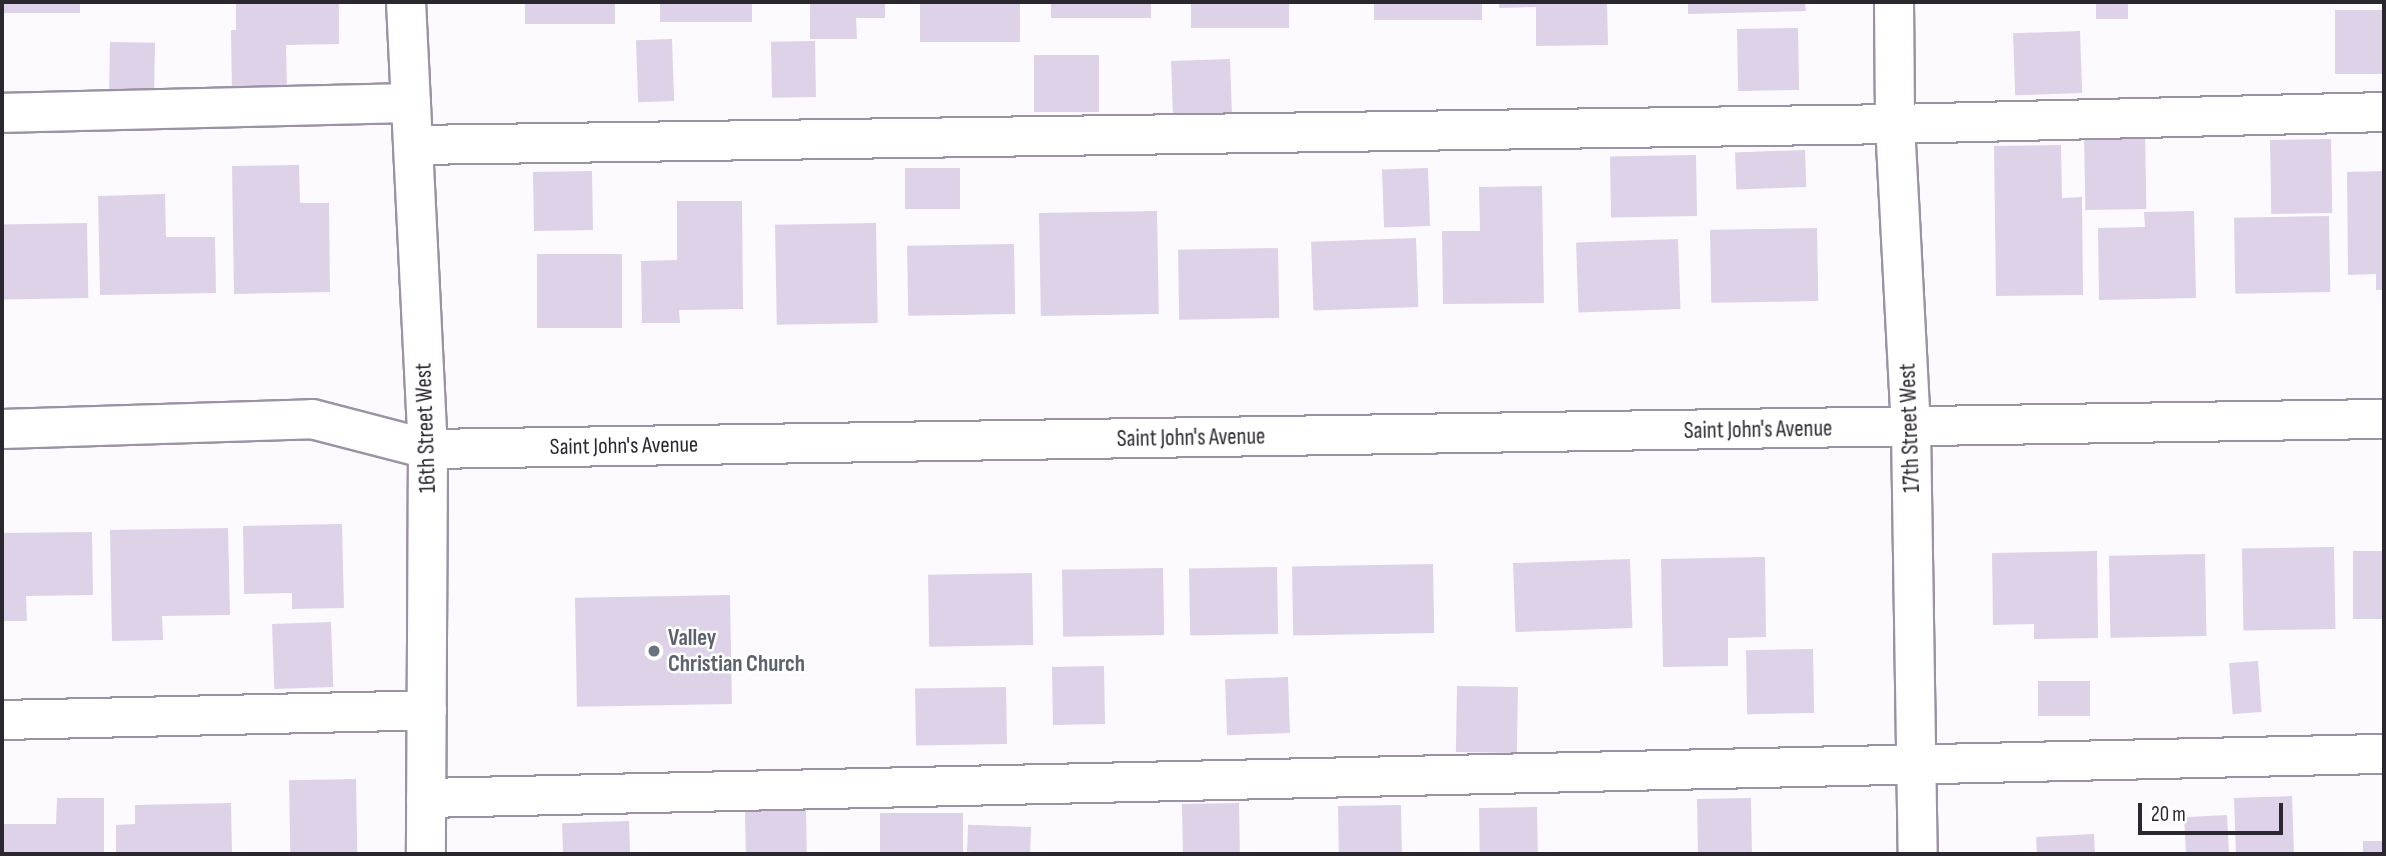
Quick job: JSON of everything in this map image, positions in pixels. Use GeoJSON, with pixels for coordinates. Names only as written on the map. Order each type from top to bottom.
{"type":"FeatureCollection","features":[{"type":"Feature","properties":{"kind":"street","name":"16th Street West"},"geometry":{"type":"LineString","coordinates":[[406,2],[428,449],[426,854]]}},
{"type":"Feature","properties":{"kind":"street","name":"17th Street West"},"geometry":{"type":"LineString","coordinates":[[1894,2],[1895,124],[1911,428],[1918,854]]}},
{"type":"Feature","properties":{"kind":"street"},"geometry":{"type":"LineString","coordinates":[[2,113],[411,103]]}},
{"type":"Feature","properties":{"kind":"street"},"geometry":{"type":"LineString","coordinates":[[413,145],[1895,124],[2384,112]]}},
{"type":"Feature","properties":{"kind":"street","name":"Saint John's Avenue"},"geometry":{"type":"LineString","coordinates":[[2,429],[312,419],[428,449],[1911,428],[2384,418]]}},
{"type":"Feature","properties":{"kind":"street"},"geometry":{"type":"LineString","coordinates":[[2,720],[427,710]]}},
{"type":"Feature","properties":{"kind":"street"},"geometry":{"type":"LineString","coordinates":[[426,798],[1916,762],[2384,754]]}},
{"type":"Feature","properties":{"kind":"building"},"geometry":{"type":"Polygon","coordinates":[[[2,2],[80,2],[80,13],[2,13],[2,2]]]}},
{"type":"Feature","properties":{"kind":"building"},"geometry":{"type":"Polygon","coordinates":[[[236,2],[339,2],[339,44],[286,45],[287,90],[232,91],[231,30],[236,30],[236,2]]]}},
{"type":"Feature","properties":{"kind":"building"},"geometry":{"type":"Polygon","coordinates":[[[525,2],[615,2],[615,24],[525,24],[525,2]]]}},
{"type":"Feature","properties":{"kind":"building"},"geometry":{"type":"Polygon","coordinates":[[[660,2],[752,2],[752,22],[660,22],[660,2]]]}},
{"type":"Feature","properties":{"kind":"building"},"geometry":{"type":"Polygon","coordinates":[[[810,2],[885,2],[885,18],[856,18],[857,39],[810,39],[810,2]]]}},
{"type":"Feature","properties":{"kind":"building"},"geometry":{"type":"Polygon","coordinates":[[[920,2],[1020,2],[1020,42],[920,42],[920,2]]]}},
{"type":"Feature","properties":{"kind":"building"},"geometry":{"type":"Polygon","coordinates":[[[1051,2],[1151,2],[1151,18],[1051,18],[1051,2]]]}},
{"type":"Feature","properties":{"kind":"building"},"geometry":{"type":"Polygon","coordinates":[[[1191,2],[1289,2],[1289,28],[1191,28],[1191,2]]]}},
{"type":"Feature","properties":{"kind":"building"},"geometry":{"type":"Polygon","coordinates":[[[1374,2],[1482,2],[1482,20],[1374,20],[1374,2]]]}},
{"type":"Feature","properties":{"kind":"building"},"geometry":{"type":"Polygon","coordinates":[[[1499,2],[1607,2],[1608,45],[1536,46],[1536,7],[1499,8],[1499,2]]]}},
{"type":"Feature","properties":{"kind":"building"},"geometry":{"type":"Polygon","coordinates":[[[1688,2],[1805,2],[1806,11],[1688,14],[1688,2]]]}},
{"type":"Feature","properties":{"kind":"building"},"geometry":{"type":"Polygon","coordinates":[[[2096,2],[2128,2],[2128,19],[2096,19],[2096,2]]]}},
{"type":"Feature","properties":{"kind":"building"},"geometry":{"type":"Polygon","coordinates":[[[2335,10],[2384,10],[2384,74],[2335,74],[2335,10]]]}},
{"type":"Feature","properties":{"kind":"building"},"geometry":{"type":"Polygon","coordinates":[[[1798,28],[1799,90],[1738,91],[1737,29],[1798,28]]]}},
{"type":"Feature","properties":{"kind":"building"},"geometry":{"type":"Polygon","coordinates":[[[2080,31],[2082,93],[2015,95],[2013,33],[2080,31]]]}},
{"type":"Feature","properties":{"kind":"building"},"geometry":{"type":"Polygon","coordinates":[[[672,39],[674,101],[638,102],[636,40],[672,39]]]}},
{"type":"Feature","properties":{"kind":"building"},"geometry":{"type":"Polygon","coordinates":[[[815,41],[816,97],[772,98],[771,42],[815,41]]]}},
{"type":"Feature","properties":{"kind":"building"},"geometry":{"type":"Polygon","coordinates":[[[110,42],[155,43],[154,97],[109,96],[110,42]]]}},
{"type":"Feature","properties":{"kind":"building"},"geometry":{"type":"Polygon","coordinates":[[[1034,55],[1099,55],[1099,112],[1034,112],[1034,55]]]}},
{"type":"Feature","properties":{"kind":"building"},"geometry":{"type":"Polygon","coordinates":[[[1230,59],[1232,113],[1173,115],[1171,61],[1230,59]]]}},
{"type":"Feature","properties":{"kind":"building"},"geometry":{"type":"Polygon","coordinates":[[[2145,131],[2146,209],[2085,210],[2084,132],[2145,131]]]}},
{"type":"Feature","properties":{"kind":"building"},"geometry":{"type":"Polygon","coordinates":[[[2331,139],[2332,213],[2271,214],[2270,140],[2331,139]]]}},
{"type":"Feature","properties":{"kind":"building"},"geometry":{"type":"Polygon","coordinates":[[[2061,145],[2062,198],[2082,197],[2083,295],[1996,296],[1994,146],[2061,145]]]}},
{"type":"Feature","properties":{"kind":"building"},"geometry":{"type":"Polygon","coordinates":[[[1805,150],[1806,187],[1736,189],[1735,152],[1805,150]]]}},
{"type":"Feature","properties":{"kind":"building"},"geometry":{"type":"Polygon","coordinates":[[[1696,155],[1697,216],[1611,217],[1610,157],[1696,155]]]}},
{"type":"Feature","properties":{"kind":"building"},"geometry":{"type":"Polygon","coordinates":[[[299,165],[300,203],[329,203],[330,292],[234,294],[232,166],[299,165]]]}},
{"type":"Feature","properties":{"kind":"building"},"geometry":{"type":"Polygon","coordinates":[[[905,168],[960,168],[960,209],[905,209],[905,168]]]}},
{"type":"Feature","properties":{"kind":"building"},"geometry":{"type":"Polygon","coordinates":[[[1428,168],[1430,226],[1384,228],[1382,170],[1428,168]]]}},
{"type":"Feature","properties":{"kind":"building"},"geometry":{"type":"Polygon","coordinates":[[[592,171],[593,230],[534,231],[533,172],[592,171]]]}},
{"type":"Feature","properties":{"kind":"building"},"geometry":{"type":"Polygon","coordinates":[[[2384,171],[2384,290],[2376,290],[2376,274],[2348,275],[2347,172],[2384,171]]]}},
{"type":"Feature","properties":{"kind":"building"},"geometry":{"type":"Polygon","coordinates":[[[1542,186],[1544,303],[1443,304],[1442,231],[1480,231],[1479,187],[1542,186]]]}},
{"type":"Feature","properties":{"kind":"building"},"geometry":{"type":"Polygon","coordinates":[[[165,194],[166,237],[215,237],[216,293],[100,295],[98,196],[165,194]]]}},
{"type":"Feature","properties":{"kind":"building"},"geometry":{"type":"Polygon","coordinates":[[[677,201],[742,201],[743,309],[679,310],[680,323],[642,323],[641,261],[677,260],[677,201]]]}},
{"type":"Feature","properties":{"kind":"building"},"geometry":{"type":"Polygon","coordinates":[[[1157,211],[1159,314],[1041,316],[1039,213],[1157,211]]]}},
{"type":"Feature","properties":{"kind":"building"},"geometry":{"type":"Polygon","coordinates":[[[2194,211],[2196,298],[2099,300],[2098,228],[2145,227],[2144,212],[2194,211]]]}},
{"type":"Feature","properties":{"kind":"building"},"geometry":{"type":"Polygon","coordinates":[[[2329,216],[2330,292],[2235,294],[2234,218],[2329,216]]]}},
{"type":"Feature","properties":{"kind":"building"},"geometry":{"type":"Polygon","coordinates":[[[87,223],[88,298],[3,299],[2,224],[87,223]]]}},
{"type":"Feature","properties":{"kind":"building"},"geometry":{"type":"Polygon","coordinates":[[[876,223],[878,323],[777,325],[775,225],[876,223]]]}},
{"type":"Feature","properties":{"kind":"building"},"geometry":{"type":"Polygon","coordinates":[[[1817,228],[1818,301],[1711,303],[1710,230],[1817,228]]]}},
{"type":"Feature","properties":{"kind":"building"},"geometry":{"type":"Polygon","coordinates":[[[1416,238],[1418,307],[1313,311],[1311,242],[1416,238]]]}},
{"type":"Feature","properties":{"kind":"building"},"geometry":{"type":"Polygon","coordinates":[[[1678,239],[1680,309],[1579,313],[1576,243],[1678,239]]]}},
{"type":"Feature","properties":{"kind":"building"},"geometry":{"type":"Polygon","coordinates":[[[1014,244],[1015,314],[908,316],[907,246],[1014,244]]]}},
{"type":"Feature","properties":{"kind":"building"},"geometry":{"type":"Polygon","coordinates":[[[1278,248],[1279,318],[1179,320],[1178,250],[1278,248]]]}},
{"type":"Feature","properties":{"kind":"building"},"geometry":{"type":"Polygon","coordinates":[[[537,254],[622,254],[622,328],[537,328],[537,254]]]}},
{"type":"Feature","properties":{"kind":"building"},"geometry":{"type":"Polygon","coordinates":[[[342,524],[344,608],[292,609],[292,593],[244,594],[243,526],[342,524]]]}},
{"type":"Feature","properties":{"kind":"building"},"geometry":{"type":"Polygon","coordinates":[[[228,528],[230,615],[162,616],[163,640],[112,641],[110,530],[228,528]]]}},
{"type":"Feature","properties":{"kind":"building"},"geometry":{"type":"Polygon","coordinates":[[[92,532],[93,595],[26,596],[27,621],[2,621],[2,533],[92,532]]]}},
{"type":"Feature","properties":{"kind":"building"},"geometry":{"type":"Polygon","coordinates":[[[2334,547],[2335,629],[2243,631],[2242,549],[2334,547]]]}},
{"type":"Feature","properties":{"kind":"building"},"geometry":{"type":"Polygon","coordinates":[[[2097,551],[2098,638],[2034,639],[2034,624],[1993,625],[1992,553],[2097,551]]]}},
{"type":"Feature","properties":{"kind":"building"},"geometry":{"type":"Polygon","coordinates":[[[2353,551],[2384,551],[2384,619],[2353,619],[2353,551]]]}},
{"type":"Feature","properties":{"kind":"building"},"geometry":{"type":"Polygon","coordinates":[[[2205,554],[2206,636],[2110,638],[2109,556],[2205,554]]]}},
{"type":"Feature","properties":{"kind":"building"},"geometry":{"type":"Polygon","coordinates":[[[1765,557],[1766,637],[1728,638],[1728,666],[1663,667],[1661,559],[1765,557]]]}},
{"type":"Feature","properties":{"kind":"building"},"geometry":{"type":"Polygon","coordinates":[[[1630,559],[1632,628],[1515,632],[1513,563],[1630,559]]]}},
{"type":"Feature","properties":{"kind":"building"},"geometry":{"type":"Polygon","coordinates":[[[1433,564],[1434,633],[1293,635],[1292,566],[1433,564]]]}},
{"type":"Feature","properties":{"kind":"building"},"geometry":{"type":"Polygon","coordinates":[[[1277,567],[1278,634],[1190,636],[1189,569],[1277,567]]]}},
{"type":"Feature","properties":{"kind":"building"},"geometry":{"type":"Polygon","coordinates":[[[1163,568],[1164,635],[1063,637],[1062,570],[1163,568]]]}},
{"type":"Feature","properties":{"kind":"building"},"geometry":{"type":"Polygon","coordinates":[[[1032,573],[1033,645],[929,647],[928,575],[1032,573]]]}},
{"type":"Feature","properties":{"kind":"building","name":"Valley Christian Church"},"geometry":{"type":"Polygon","coordinates":[[[730,595],[732,704],[577,707],[575,598],[730,595]]]}},
{"type":"Feature","properties":{"kind":"building"},"geometry":{"type":"Polygon","coordinates":[[[331,622],[333,687],[274,689],[272,624],[331,622]]]}},
{"type":"Feature","properties":{"kind":"building"},"geometry":{"type":"Polygon","coordinates":[[[1813,649],[1814,713],[1747,714],[1746,650],[1813,649]]]}},
{"type":"Feature","properties":{"kind":"building"},"geometry":{"type":"Polygon","coordinates":[[[2258,661],[2262,712],[2233,714],[2229,663],[2258,661]]]}},
{"type":"Feature","properties":{"kind":"building"},"geometry":{"type":"Polygon","coordinates":[[[1104,666],[1105,724],[1053,725],[1052,667],[1104,666]]]}},
{"type":"Feature","properties":{"kind":"building"},"geometry":{"type":"Polygon","coordinates":[[[1288,677],[1290,733],[1227,735],[1225,679],[1288,677]]]}},
{"type":"Feature","properties":{"kind":"building"},"geometry":{"type":"Polygon","coordinates":[[[2038,681],[2090,681],[2090,716],[2038,716],[2038,681]]]}},
{"type":"Feature","properties":{"kind":"building"},"geometry":{"type":"Polygon","coordinates":[[[1457,686],[1518,687],[1517,753],[1456,752],[1457,686]]]}},
{"type":"Feature","properties":{"kind":"building"},"geometry":{"type":"Polygon","coordinates":[[[1006,687],[1007,744],[916,746],[915,689],[1006,687]]]}},
{"type":"Feature","properties":{"kind":"building"},"geometry":{"type":"Polygon","coordinates":[[[356,779],[357,854],[290,854],[289,780],[356,779]]]}},
{"type":"Feature","properties":{"kind":"building"},"geometry":{"type":"Polygon","coordinates":[[[2292,796],[2294,854],[2236,854],[2234,798],[2292,796]]]}},
{"type":"Feature","properties":{"kind":"building"},"geometry":{"type":"Polygon","coordinates":[[[57,798],[104,798],[104,854],[2,854],[2,824],[56,824],[57,798]]]}},
{"type":"Feature","properties":{"kind":"building"},"geometry":{"type":"Polygon","coordinates":[[[1751,798],[1752,852],[1698,853],[1697,799],[1751,798]]]}},
{"type":"Feature","properties":{"kind":"building"},"geometry":{"type":"Polygon","coordinates":[[[231,803],[232,854],[116,854],[116,825],[135,824],[135,805],[231,803]]]}},
{"type":"Feature","properties":{"kind":"building"},"geometry":{"type":"Polygon","coordinates":[[[1239,803],[1240,854],[1183,854],[1182,804],[1239,803]]]}},
{"type":"Feature","properties":{"kind":"building"},"geometry":{"type":"Polygon","coordinates":[[[1401,805],[1402,854],[1339,854],[1338,806],[1401,805]]]}},
{"type":"Feature","properties":{"kind":"building"},"geometry":{"type":"Polygon","coordinates":[[[1537,807],[1538,854],[1480,854],[1479,808],[1537,807]]]}},
{"type":"Feature","properties":{"kind":"building"},"geometry":{"type":"Polygon","coordinates":[[[806,809],[807,854],[746,854],[745,810],[806,809]]]}},
{"type":"Feature","properties":{"kind":"building"},"geometry":{"type":"Polygon","coordinates":[[[880,813],[963,813],[963,854],[880,854],[880,813]]]}},
{"type":"Feature","properties":{"kind":"building"},"geometry":{"type":"Polygon","coordinates":[[[2227,815],[2229,854],[2186,854],[2184,817],[2227,815]]]}},
{"type":"Feature","properties":{"kind":"building"},"geometry":{"type":"Polygon","coordinates":[[[629,821],[630,854],[563,854],[562,823],[629,821]]]}},
{"type":"Feature","properties":{"kind":"building"},"geometry":{"type":"Polygon","coordinates":[[[968,825],[1031,827],[1030,854],[967,852],[968,825]]]}},
{"type":"Feature","properties":{"kind":"building"},"geometry":{"type":"Polygon","coordinates":[[[2094,834],[2095,854],[2037,854],[2036,837],[2094,834]]]}},
{"type":"Feature","properties":{"kind":"building"},"geometry":{"type":"Polygon","coordinates":[[[2363,841],[2384,841],[2384,854],[2363,854],[2363,841]]]}},
{"type":"Feature","properties":{"kind":"place","name":"Valley Christian Church"},"geometry":{"type":"Point","coordinates":[654,651]}}]}
